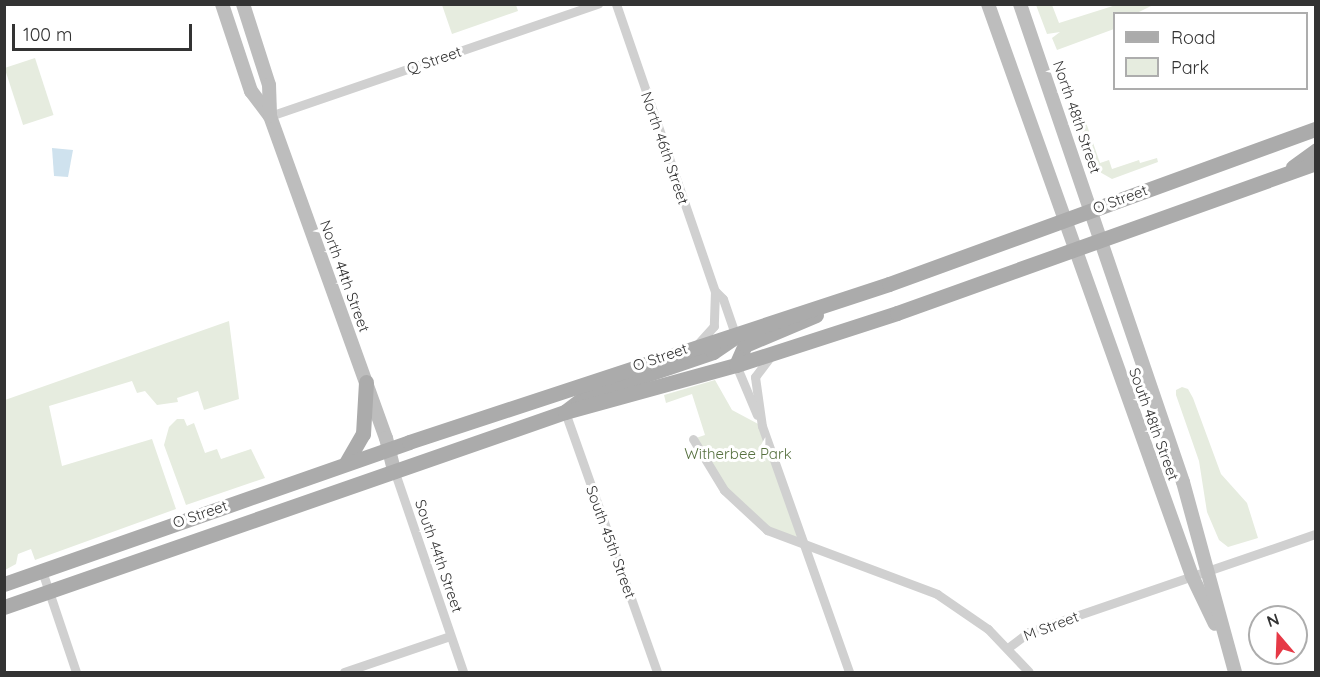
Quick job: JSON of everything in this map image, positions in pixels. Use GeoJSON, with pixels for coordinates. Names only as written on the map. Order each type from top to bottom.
{"type":"FeatureCollection","features":[{"type":"Feature","properties":{"kind":"main road","name":"North 44th Street"},"geometry":{"type":"LineString","coordinates":[[222,4],[251,91],[270,116],[388,449]]}},
{"type":"Feature","properties":{"kind":"main road","name":"North 44th Street"},"geometry":{"type":"LineString","coordinates":[[243,4],[269,86],[270,116]]}},
{"type":"Feature","properties":{"kind":"main road"},"geometry":{"type":"LineString","coordinates":[[988,4],[1063,219]]}},
{"type":"Feature","properties":{"kind":"main road","name":"North 48th Street"},"geometry":{"type":"LineString","coordinates":[[1020,4],[1103,240]]}},
{"type":"Feature","properties":{"kind":"main road","name":"O Street"},"geometry":{"type":"LineString","coordinates":[[4,584],[388,449],[698,344],[842,300],[1316,129]]}},
{"type":"Feature","properties":{"kind":"main road"},"geometry":{"type":"LineString","coordinates":[[1284,175],[1316,150]]}},
{"type":"Feature","properties":{"kind":"main road","name":"O Street"},"geometry":{"type":"LineString","coordinates":[[4,607],[566,412],[776,352],[1103,240],[1316,163]]}},
{"type":"Feature","properties":{"kind":"main road","name":"South 48th Street"},"geometry":{"type":"LineString","coordinates":[[1063,219],[1191,576],[1222,636],[1235,672]]}},
{"type":"Feature","properties":{"kind":"main road","name":"South 48th Street"},"geometry":{"type":"LineString","coordinates":[[1103,240],[1184,482],[1208,570],[1222,636]]}},
{"type":"Feature","properties":{"kind":"main road"},"geometry":{"type":"LineString","coordinates":[[736,365],[745,345],[800,324],[842,300]]}},
{"type":"Feature","properties":{"kind":"main road"},"geometry":{"type":"LineString","coordinates":[[566,412],[587,395],[713,352],[729,342],[735,333]]}},
{"type":"Feature","properties":{"kind":"main road"},"geometry":{"type":"LineString","coordinates":[[346,464],[363,434],[366,382]]}},
{"type":"Feature","properties":{"kind":"main road","name":"South 44th Street"},"geometry":{"type":"LineString","coordinates":[[388,449],[394,470]]}},
{"type":"Feature","properties":{"kind":"street","name":"Q Street"},"geometry":{"type":"LineString","coordinates":[[270,116],[598,4]]}},
{"type":"Feature","properties":{"kind":"street","name":"North 46th Street"},"geometry":{"type":"LineString","coordinates":[[616,4],[715,291],[714,326],[698,344]]}},
{"type":"Feature","properties":{"kind":"street","name":"North 46th Street"},"geometry":{"type":"LineString","coordinates":[[715,291],[723,299],[735,333]]}},
{"type":"Feature","properties":{"kind":"street"},"geometry":{"type":"LineString","coordinates":[[762,426],[755,376],[764,361],[776,352]]}},
{"type":"Feature","properties":{"kind":"street"},"geometry":{"type":"LineString","coordinates":[[736,365],[762,426],[849,672]]}},
{"type":"Feature","properties":{"kind":"street","name":"South 45th Street"},"geometry":{"type":"LineString","coordinates":[[566,412],[657,672]]}},
{"type":"Feature","properties":{"kind":"street","name":"M Street"},"geometry":{"type":"LineString","coordinates":[[693,439],[713,476],[735,503],[778,537],[928,589],[963,609],[1009,647],[1029,632],[1316,534]]}},
{"type":"Feature","properties":{"kind":"street","name":"South 44th Street"},"geometry":{"type":"LineString","coordinates":[[394,470],[463,672]]}},
{"type":"Feature","properties":{"kind":"street"},"geometry":{"type":"LineString","coordinates":[[42,571],[76,672]]}},
{"type":"Feature","properties":{"kind":"street"},"geometry":{"type":"LineString","coordinates":[[344,672],[450,636]]}},
{"type":"Feature","properties":{"kind":"street"},"geometry":{"type":"LineString","coordinates":[[1009,647],[1029,672]]}},
{"type":"Feature","properties":{"kind":"green space"},"geometry":{"type":"Polygon","coordinates":[[[442,5],[516,5],[518,11],[452,34],[442,5]]]}},
{"type":"Feature","properties":{"kind":"green space"},"geometry":{"type":"Polygon","coordinates":[[[1036,5],[1052,5],[1059,23],[1116,5],[1153,5],[1139,12],[1113,12],[1113,29],[1057,50],[1052,38],[1060,32],[1047,34],[1036,5]]]}},
{"type":"Feature","properties":{"kind":"green space"},"geometry":{"type":"Polygon","coordinates":[[[35,58],[54,115],[23,125],[5,68],[35,58]]]}},
{"type":"Feature","properties":{"kind":"green space"},"geometry":{"type":"Polygon","coordinates":[[[1081,108],[1100,163],[1109,160],[1112,169],[1139,160],[1140,163],[1157,158],[1158,162],[1112,179],[1098,171],[1073,110],[1081,108]]]}},
{"type":"Feature","properties":{"kind":"green space"},"geometry":{"type":"Polygon","coordinates":[[[229,321],[239,399],[204,410],[198,391],[177,398],[178,402],[157,405],[145,391],[137,393],[132,381],[49,406],[62,466],[152,439],[176,509],[35,560],[31,549],[18,554],[16,564],[5,570],[5,400],[229,321]]]}},
{"type":"Feature","properties":{"kind":"green space","name":"Witherbee Park"},"geometry":{"type":"Polygon","coordinates":[[[715,380],[732,410],[762,426],[804,545],[784,540],[735,503],[693,439],[705,435],[692,394],[666,403],[664,395],[715,380]]]}},
{"type":"Feature","properties":{"kind":"green space"},"geometry":{"type":"Polygon","coordinates":[[[1182,387],[1188,389],[1193,398],[1221,474],[1247,503],[1258,538],[1228,547],[1219,540],[1207,512],[1199,461],[1176,395],[1176,390],[1182,387]]]}},
{"type":"Feature","properties":{"kind":"green space"},"geometry":{"type":"Polygon","coordinates":[[[177,419],[184,419],[187,426],[194,423],[205,453],[217,449],[221,459],[251,449],[265,478],[186,505],[164,445],[169,427],[177,419]]]}},
{"type":"Feature","properties":{"kind":"water"},"geometry":{"type":"Polygon","coordinates":[[[52,148],[73,150],[68,177],[54,176],[52,148]]]}}]}
